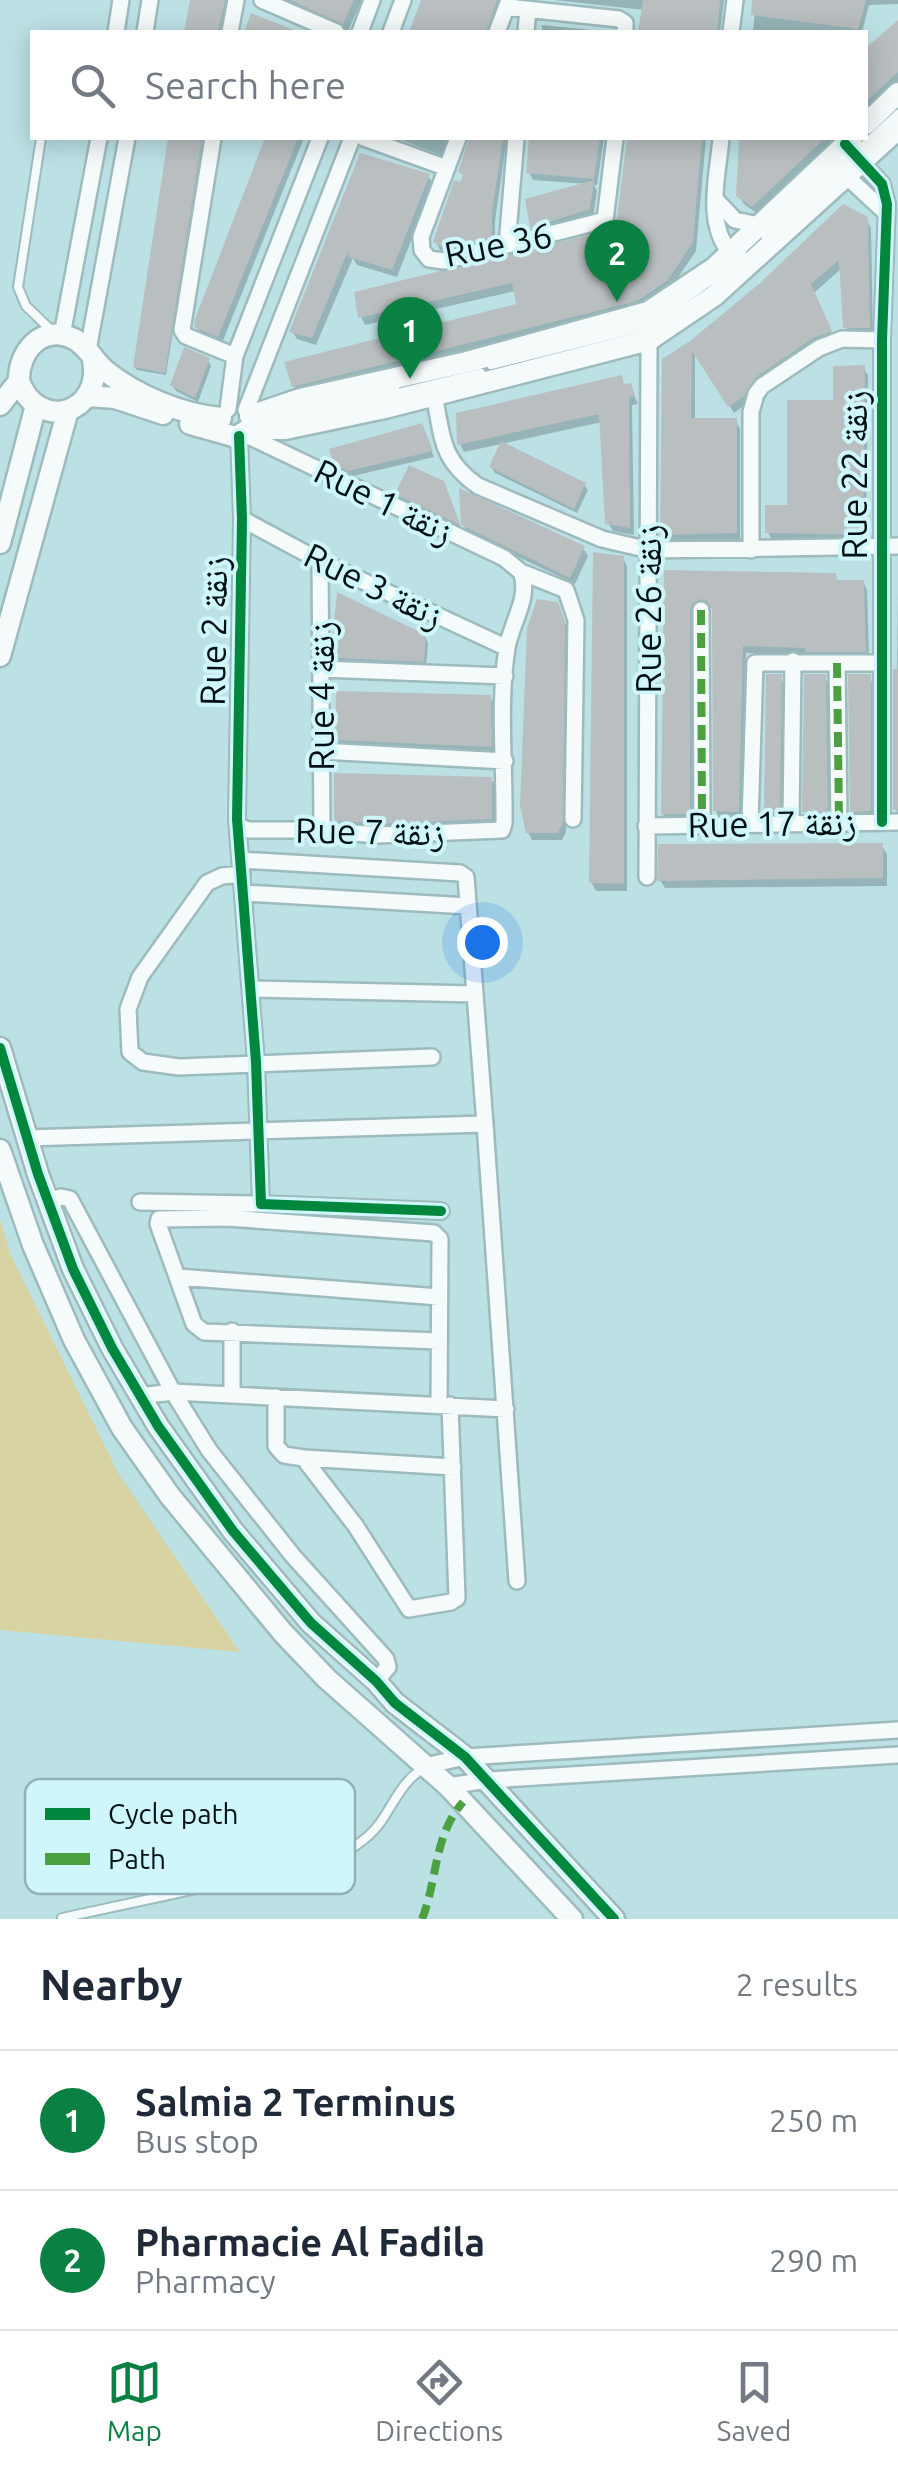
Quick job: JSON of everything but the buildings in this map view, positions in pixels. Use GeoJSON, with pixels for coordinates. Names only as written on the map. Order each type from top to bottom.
{"type":"FeatureCollection","features":[{"type":"Feature","properties":{"kind":"street"},"geometry":{"type":"LineString","coordinates":[[116,30],[121,0]]}},
{"type":"Feature","properties":{"kind":"street"},"geometry":{"type":"LineString","coordinates":[[145,30],[150,0]]}},
{"type":"Feature","properties":{"kind":"street"},"geometry":{"type":"LineString","coordinates":[[230,30],[236,0]]}},
{"type":"Feature","properties":{"kind":"street"},"geometry":{"type":"LineString","coordinates":[[262,0],[331,30]]}},
{"type":"Feature","properties":{"kind":"street"},"geometry":{"type":"LineString","coordinates":[[361,30],[372,0]]}},
{"type":"Feature","properties":{"kind":"street"},"geometry":{"type":"LineString","coordinates":[[392,30],[403,0]]}},
{"type":"Feature","properties":{"kind":"street"},"geometry":{"type":"LineString","coordinates":[[732,30],[735,0]]}},
{"type":"Feature","properties":{"kind":"street"},"geometry":{"type":"LineString","coordinates":[[498,30],[508,4],[624,27]]}},
{"type":"Feature","properties":{"kind":"street"},"geometry":{"type":"LineString","coordinates":[[526,30],[528,9]]}},
{"type":"Feature","properties":{"kind":"street"},"geometry":{"type":"LineString","coordinates":[[868,122],[898,92]]}},
{"type":"Feature","properties":{"kind":"street"},"geometry":{"type":"LineString","coordinates":[[88,396],[241,423],[300,399],[467,362],[648,312],[714,268],[847,159],[898,130]]}},
{"type":"Feature","properties":{"kind":"street"},"geometry":{"type":"LineString","coordinates":[[59,335],[99,140]]}},
{"type":"Feature","properties":{"kind":"street"},"geometry":{"type":"LineString","coordinates":[[19,382],[36,406],[46,410],[68,410],[88,396],[94,385],[91,355],[128,140]]}},
{"type":"Feature","properties":{"kind":"street"},"geometry":{"type":"LineString","coordinates":[[213,140],[182,330],[186,336],[235,356]]}},
{"type":"Feature","properties":{"kind":"street"},"geometry":{"type":"LineString","coordinates":[[241,423],[235,356],[319,140]]}},
{"type":"Feature","properties":{"kind":"street"},"geometry":{"type":"LineString","coordinates":[[241,423],[351,140]]}},
{"type":"Feature","properties":{"kind":"street"},"geometry":{"type":"LineString","coordinates":[[354,140],[447,168],[457,140]]}},
{"type":"Feature","properties":{"kind":"street"},"geometry":{"type":"LineString","coordinates":[[507,246],[516,140]]}},
{"type":"Feature","properties":{"kind":"street","name":"Rue 36"},"geometry":{"type":"LineString","coordinates":[[447,168],[421,236],[426,256],[441,261],[605,220],[615,140]]}},
{"type":"Feature","properties":{"kind":"street"},"geometry":{"type":"LineString","coordinates":[[721,140],[717,232],[731,254]]}},
{"type":"Feature","properties":{"kind":"street"},"geometry":{"type":"LineString","coordinates":[[0,405],[19,382],[23,355],[31,344],[59,335],[77,340],[115,378],[155,399],[193,414],[286,429],[648,340],[714,296],[847,159]]}},
{"type":"Feature","properties":{"kind":"street","name":"Rue 22 زنقة"},"geometry":{"type":"LineString","coordinates":[[847,159],[885,190],[891,295],[882,340],[889,547],[880,663],[890,822]]}},
{"type":"Feature","properties":{"kind":"street"},"geometry":{"type":"LineString","coordinates":[[716,200],[735,220],[762,226]]}},
{"type":"Feature","properties":{"kind":"street","name":"Rue 26 زنقة"},"geometry":{"type":"LineString","coordinates":[[646,877],[648,340]]}},
{"type":"Feature","properties":{"kind":"street"},"geometry":{"type":"LineString","coordinates":[[752,550],[751,412],[756,394],[782,372],[833,341],[882,340]]}},
{"type":"Feature","properties":{"kind":"street"},"geometry":{"type":"LineString","coordinates":[[434,395],[453,467],[478,486],[602,539],[649,550],[889,547]]}},
{"type":"Feature","properties":{"kind":"street"},"geometry":{"type":"LineString","coordinates":[[0,543],[36,406]]}},
{"type":"Feature","properties":{"kind":"street"},"geometry":{"type":"LineString","coordinates":[[0,656],[68,410]]}},
{"type":"Feature","properties":{"kind":"street","name":"Rue 2 زنقة"},"geometry":{"type":"LineString","coordinates":[[241,423],[237,819],[252,989],[261,1204]]}},
{"type":"Feature","properties":{"kind":"street","name":"Rue 1 زنقة"},"geometry":{"type":"LineString","coordinates":[[241,423],[504,558],[522,572],[560,586],[570,595],[576,620],[573,820]]}},
{"type":"Feature","properties":{"kind":"street","name":"Rue 3 زنقة"},"geometry":{"type":"LineString","coordinates":[[242,519],[320,561],[507,648]]}},
{"type":"Feature","properties":{"kind":"street","name":"Rue 4 زنقة"},"geometry":{"type":"LineString","coordinates":[[320,561],[322,830]]}},
{"type":"Feature","properties":{"kind":"street"},"geometry":{"type":"LineString","coordinates":[[321,751],[505,762],[504,676],[507,648],[525,591],[522,572]]}},
{"type":"Feature","properties":{"kind":"street"},"geometry":{"type":"LineString","coordinates":[[701,610],[702,824]]}},
{"type":"Feature","properties":{"kind":"street"},"geometry":{"type":"LineString","coordinates":[[791,822],[793,661]]}},
{"type":"Feature","properties":{"kind":"street"},"geometry":{"type":"LineString","coordinates":[[750,823],[755,663],[880,663]]}},
{"type":"Feature","properties":{"kind":"street"},"geometry":{"type":"LineString","coordinates":[[837,663],[838,822]]}},
{"type":"Feature","properties":{"kind":"street"},"geometry":{"type":"LineString","coordinates":[[320,669],[504,676]]}},
{"type":"Feature","properties":{"kind":"street","name":"Rue 7 زنقة"},"geometry":{"type":"LineString","coordinates":[[240,826],[249,830],[377,835],[502,830],[505,762]]}},
{"type":"Feature","properties":{"kind":"street","name":"Rue 17 زنقة"},"geometry":{"type":"LineString","coordinates":[[646,826],[890,822]]}},
{"type":"Feature","properties":{"kind":"street"},"geometry":{"type":"LineString","coordinates":[[432,1057],[179,1067],[143,1062],[130,1052],[128,1009],[140,977],[207,883],[241,867],[460,874],[466,878],[517,1582]]}},
{"type":"Feature","properties":{"kind":"street"},"geometry":{"type":"LineString","coordinates":[[244,893],[468,906]]}},
{"type":"Feature","properties":{"kind":"street"},"geometry":{"type":"LineString","coordinates":[[252,989],[475,994]]}},
{"type":"Feature","properties":{"kind":"street"},"geometry":{"type":"LineString","coordinates":[[0,1048],[48,1202],[88,1300],[139,1396],[233,1531],[311,1623],[376,1680],[395,1703],[465,1757],[614,1919]]}},
{"type":"Feature","properties":{"kind":"street"},"geometry":{"type":"LineString","coordinates":[[26,1138],[485,1124]]}},
{"type":"Feature","properties":{"kind":"street"},"geometry":{"type":"LineString","coordinates":[[0,1150],[55,1298],[122,1428],[170,1496],[283,1633],[327,1679],[448,1786],[572,1919]]}},
{"type":"Feature","properties":{"kind":"street"},"geometry":{"type":"LineString","coordinates":[[48,1202],[61,1196],[73,1204],[173,1392],[209,1450],[294,1556],[386,1658],[388,1667],[376,1680]]}},
{"type":"Feature","properties":{"kind":"street"},"geometry":{"type":"LineString","coordinates":[[140,1202],[441,1211]]}},
{"type":"Feature","properties":{"kind":"street"},"geometry":{"type":"LineString","coordinates":[[304,1458],[409,1609],[457,1598],[452,1467],[439,1341],[440,1239],[434,1233],[162,1217],[158,1224],[198,1329],[204,1332],[439,1341]]}},
{"type":"Feature","properties":{"kind":"street"},"geometry":{"type":"LineString","coordinates":[[178,1276],[439,1297]]}},
{"type":"Feature","properties":{"kind":"street"},"geometry":{"type":"LineString","coordinates":[[232,1331],[232,1396]]}},
{"type":"Feature","properties":{"kind":"street"},"geometry":{"type":"LineString","coordinates":[[139,1396],[173,1392],[506,1409]]}},
{"type":"Feature","properties":{"kind":"street"},"geometry":{"type":"LineString","coordinates":[[276,1397],[276,1446],[284,1456],[452,1467]]}},
{"type":"Feature","properties":{"kind":"street"},"geometry":{"type":"LineString","coordinates":[[425,1766],[465,1757],[898,1730]]}},
{"type":"Feature","properties":{"kind":"street"},"geometry":{"type":"LineString","coordinates":[[448,1786],[488,1780],[898,1755]]}},
{"type":"Feature","properties":{"kind":"lane"},"geometry":{"type":"LineString","coordinates":[[241,423],[306,415],[648,330],[747,258],[847,159],[898,116]]}},
{"type":"Feature","properties":{"kind":"lane"},"geometry":{"type":"LineString","coordinates":[[40,140],[18,287],[26,306],[59,335]]}},
{"type":"Feature","properties":{"kind":"lane"},"geometry":{"type":"LineString","coordinates":[[355,1845],[374,1831],[403,1785],[425,1766]]}},
{"type":"Feature","properties":{"kind":"lane"},"geometry":{"type":"LineString","coordinates":[[62,1918],[176,1894]]}},
{"type":"Feature","properties":{"kind":"shaded area"},"geometry":{"type":"Polygon","coordinates":[[[0,1219],[10,1253],[118,1473],[240,1652],[0,1630],[0,1219]]]}},
{"type":"Feature","properties":{"kind":"marked path"},"geometry":{"type":"LineString","coordinates":[[701,610],[702,823]]}},
{"type":"Feature","properties":{"kind":"marked path"},"geometry":{"type":"LineString","coordinates":[[837,663],[839,822]]}},
{"type":"Feature","properties":{"kind":"marked path"},"geometry":{"type":"LineString","coordinates":[[422,1919],[446,1829],[463,1802]]}},
{"type":"Feature","properties":{"kind":"cycle path"},"geometry":{"type":"LineString","coordinates":[[845,144],[882,184],[887,204],[882,340],[882,822]]}},
{"type":"Feature","properties":{"kind":"cycle path"},"geometry":{"type":"LineString","coordinates":[[239,436],[242,519],[237,819],[256,1062],[261,1204],[441,1211]]}},
{"type":"Feature","properties":{"kind":"cycle path"},"geometry":{"type":"LineString","coordinates":[[0,1048],[38,1174],[73,1269],[112,1348],[158,1426],[233,1531],[311,1623],[395,1703],[465,1757],[614,1919]]}},
{"type":"Feature","properties":{"kind":"place","name":"Pharmacie Al Fadila"},"geometry":{"type":"Point","coordinates":[617,302]}},
{"type":"Feature","properties":{"kind":"place","name":"Salmia 2 Terminus"},"geometry":{"type":"Point","coordinates":[410,379]}}]}
